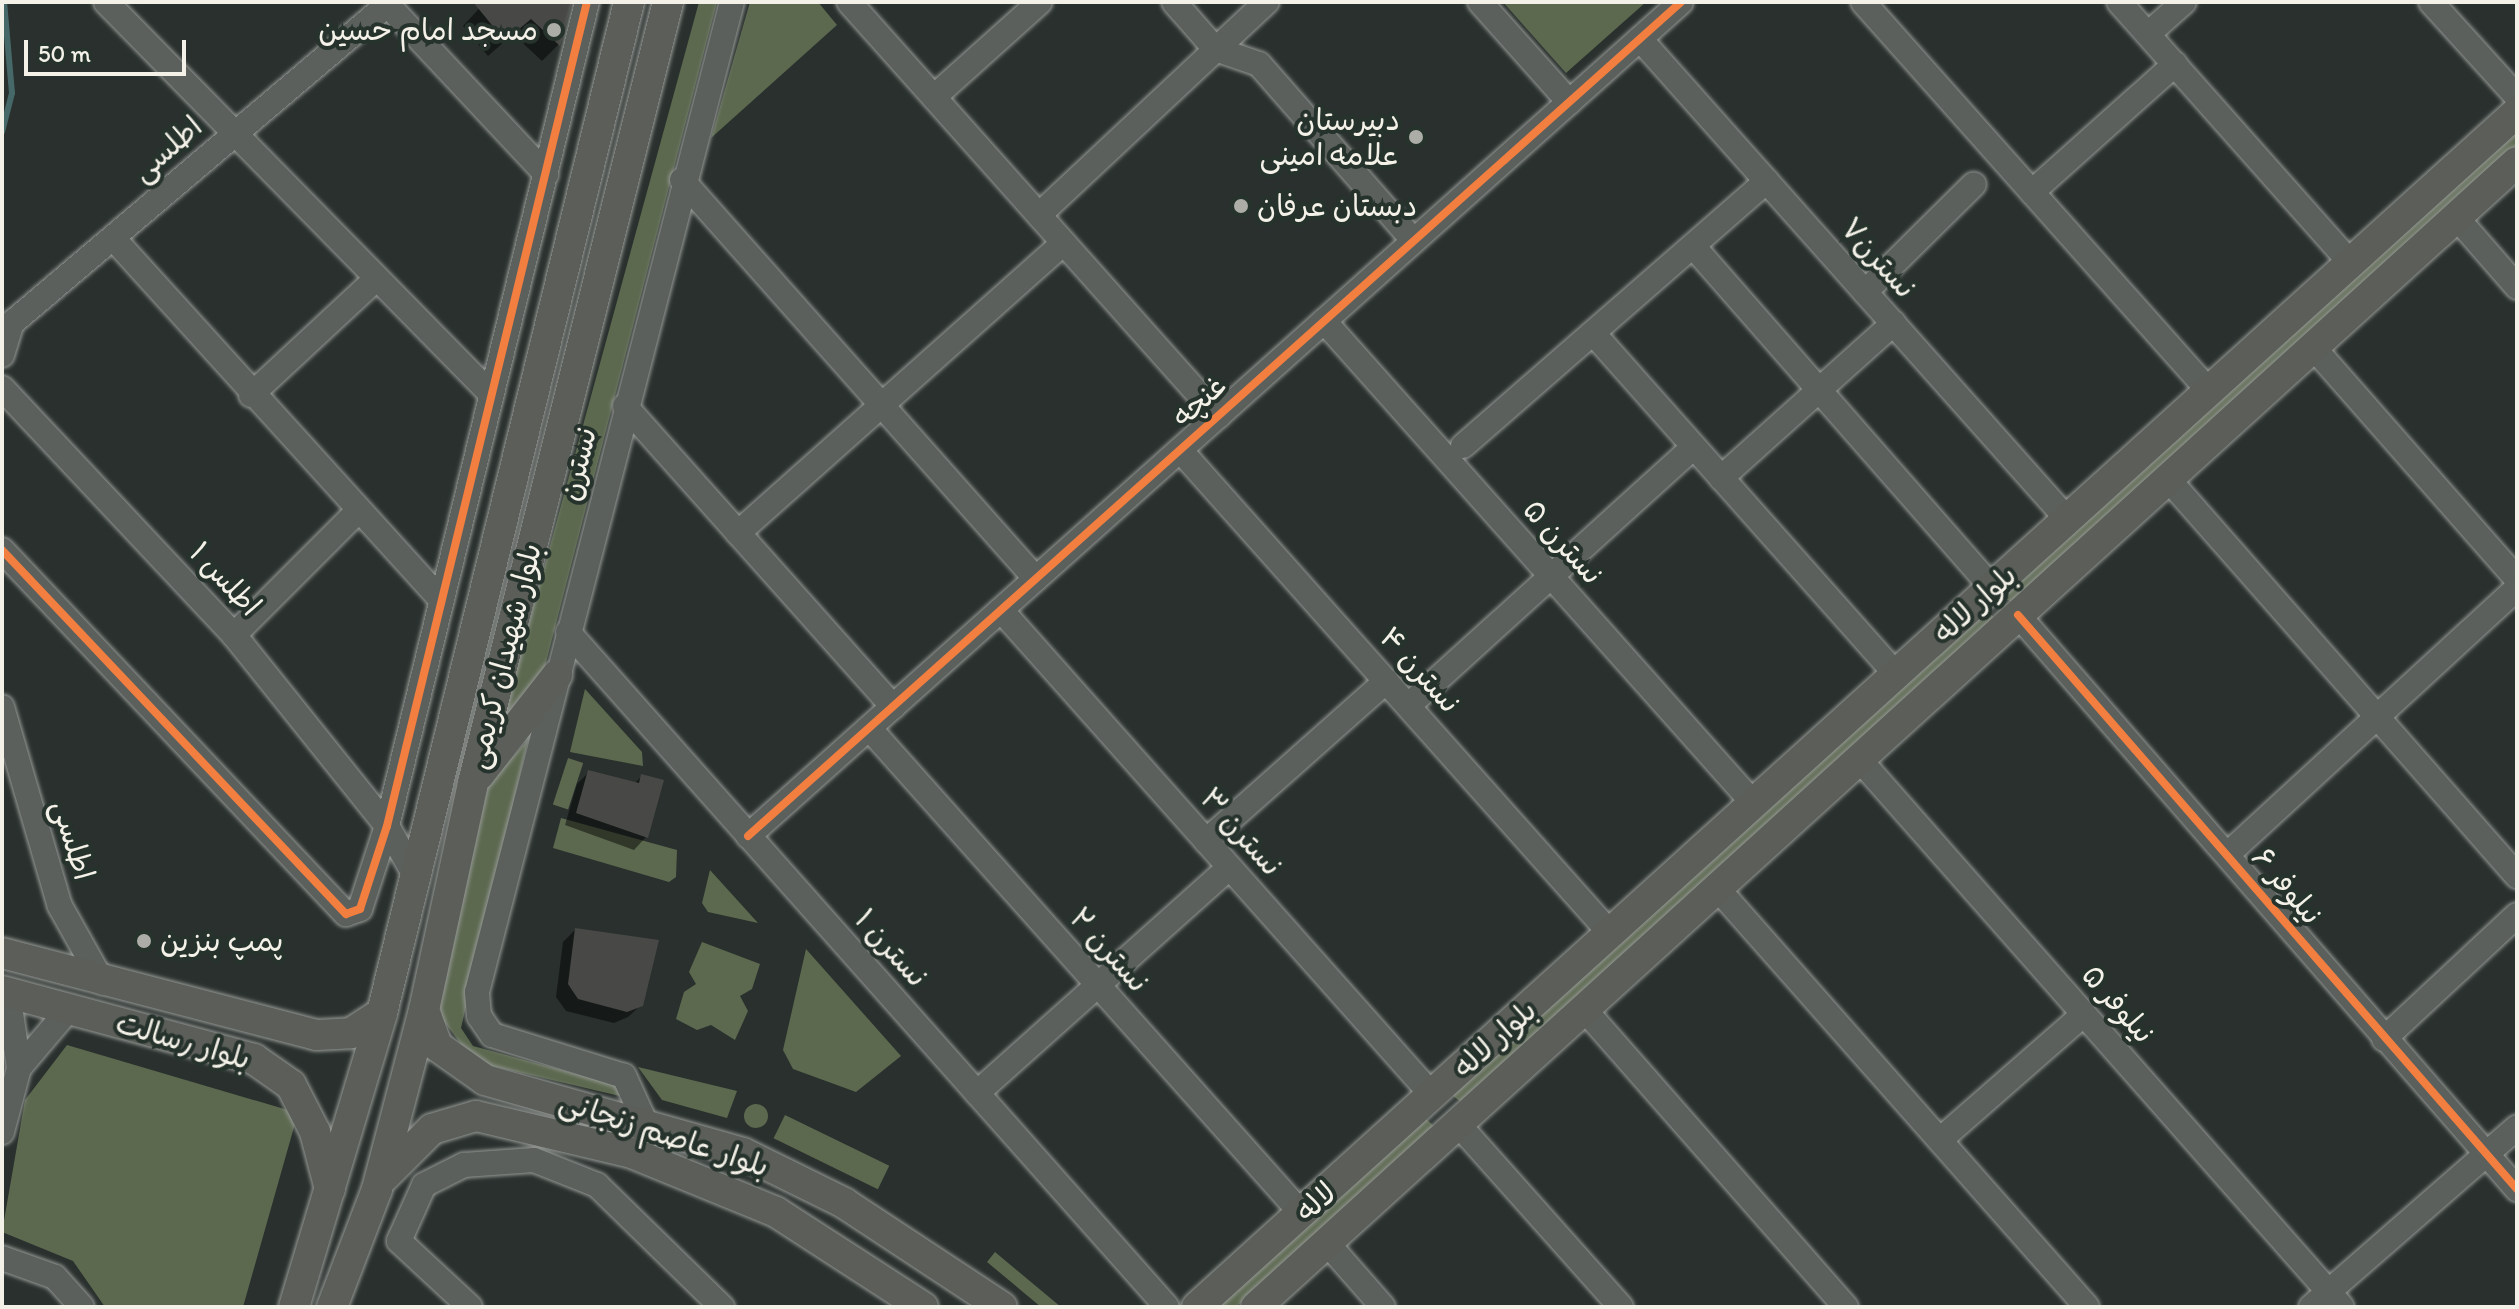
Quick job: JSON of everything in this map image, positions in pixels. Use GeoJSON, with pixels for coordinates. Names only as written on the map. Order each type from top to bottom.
{"type":"FeatureCollection","features":[{"type":"Feature","properties":{"kind":"main road","name":"بلوار شهیدان کریمی"},"geometry":{"type":"LineString","coordinates":[[294,1307],[331,1195],[382,1013],[412,870],[629,2]]}},
{"type":"Feature","properties":{"kind":"main road","name":"بلوار شهیدان کریمی"},"geometry":{"type":"LineString","coordinates":[[332,1307],[377,1189],[424,1010],[473,783],[668,2]]}},
{"type":"Feature","properties":{"kind":"main road","name":"بلوار لاله"},"geometry":{"type":"LineString","coordinates":[[1433,1096],[2517,112]]}},
{"type":"Feature","properties":{"kind":"main road","name":"بلوار لاله"},"geometry":{"type":"LineString","coordinates":[[1458,1124],[2517,162]]}},
{"type":"Feature","properties":{"kind":"main road"},"geometry":{"type":"LineString","coordinates":[[1992,588],[2018,615]]}},
{"type":"Feature","properties":{"kind":"main road"},"geometry":{"type":"LineString","coordinates":[[473,783],[557,675]]}},
{"type":"Feature","properties":{"kind":"main road","name":"بلوار رسالت"},"geometry":{"type":"LineString","coordinates":[[2,953],[103,983],[334,1037],[382,1013]]}},
{"type":"Feature","properties":{"kind":"main road","name":"بلوار رسالت"},"geometry":{"type":"LineString","coordinates":[[5,991],[254,1059],[291,1085],[315,1132],[331,1195]]}},
{"type":"Feature","properties":{"kind":"main road","name":"بلوار عاصم زنجانی"},"geometry":{"type":"LineString","coordinates":[[424,1010],[437,1046],[485,1080],[645,1122],[743,1153],[844,1203],[1002,1307]]}},
{"type":"Feature","properties":{"kind":"main road"},"geometry":{"type":"LineString","coordinates":[[1433,1096],[1458,1124]]}},
{"type":"Feature","properties":{"kind":"main road","name":"لاله"},"geometry":{"type":"LineString","coordinates":[[1197,1307],[1433,1096]]}},
{"type":"Feature","properties":{"kind":"main road","name":"بلوار عاصم زنجانی"},"geometry":{"type":"LineString","coordinates":[[377,1189],[412,1144],[476,1116],[632,1153],[727,1187],[826,1240],[923,1307]]}},
{"type":"Feature","properties":{"kind":"main road","name":"لاله"},"geometry":{"type":"LineString","coordinates":[[1256,1307],[1458,1124]]}},
{"type":"Feature","properties":{"kind":"street"},"geometry":{"type":"LineString","coordinates":[[106,2],[488,391]]}},
{"type":"Feature","properties":{"kind":"street"},"geometry":{"type":"LineString","coordinates":[[2,550],[346,914],[360,909],[387,826],[438,596],[587,2]]}},
{"type":"Feature","properties":{"kind":"street","name":"نسترن"},"geometry":{"type":"LineString","coordinates":[[645,1122],[624,1076],[512,1047],[492,1035],[479,1016],[477,992],[682,180],[732,2]]}},
{"type":"Feature","properties":{"kind":"street"},"geometry":{"type":"LineString","coordinates":[[849,2],[1218,416]]}},
{"type":"Feature","properties":{"kind":"street"},"geometry":{"type":"LineString","coordinates":[[934,97],[1040,2]]}},
{"type":"Feature","properties":{"kind":"street"},"geometry":{"type":"LineString","coordinates":[[1174,2],[1215,49],[1259,64],[1414,241]]}},
{"type":"Feature","properties":{"kind":"street"},"geometry":{"type":"LineString","coordinates":[[1039,215],[1267,2]]}},
{"type":"Feature","properties":{"kind":"street"},"geometry":{"type":"LineString","coordinates":[[1480,2],[1569,102]]}},
{"type":"Feature","properties":{"kind":"street","name":"غنچه"},"geometry":{"type":"LineString","coordinates":[[748,836],[1681,2]]}},
{"type":"Feature","properties":{"kind":"street"},"geometry":{"type":"LineString","coordinates":[[1863,2],[2209,391]]}},
{"type":"Feature","properties":{"kind":"street"},"geometry":{"type":"LineString","coordinates":[[2119,2],[2351,263]]}},
{"type":"Feature","properties":{"kind":"street"},"geometry":{"type":"LineString","coordinates":[[2148,34],[2184,2]]}},
{"type":"Feature","properties":{"kind":"street"},"geometry":{"type":"LineString","coordinates":[[2431,2],[2517,97]]}},
{"type":"Feature","properties":{"kind":"street"},"geometry":{"type":"LineString","coordinates":[[387,3],[546,174]]}},
{"type":"Feature","properties":{"kind":"street","name":"اطلسی"},"geometry":{"type":"LineString","coordinates":[[2,355],[12,323],[387,3]]}},
{"type":"Feature","properties":{"kind":"street","name":"نسترن۷"},"geometry":{"type":"LineString","coordinates":[[1640,39],[2068,520]]}},
{"type":"Feature","properties":{"kind":"street"},"geometry":{"type":"LineString","coordinates":[[2032,192],[2175,64]]}},
{"type":"Feature","properties":{"kind":"street"},"geometry":{"type":"LineString","coordinates":[[682,180],[1036,579]]}},
{"type":"Feature","properties":{"kind":"street"},"geometry":{"type":"LineString","coordinates":[[1463,446],[1767,181]]}},
{"type":"Feature","properties":{"kind":"street"},"geometry":{"type":"LineString","coordinates":[[1865,292],[1974,184]]}},
{"type":"Feature","properties":{"kind":"street"},"geometry":{"type":"LineString","coordinates":[[2456,217],[2517,287]]}},
{"type":"Feature","properties":{"kind":"street"},"geometry":{"type":"LineString","coordinates":[[113,238],[251,395],[438,596]]}},
{"type":"Feature","properties":{"kind":"street"},"geometry":{"type":"LineString","coordinates":[[738,533],[1063,243]]}},
{"type":"Feature","properties":{"kind":"street"},"geometry":{"type":"LineString","coordinates":[[1693,246],[1992,588]]}},
{"type":"Feature","properties":{"kind":"street"},"geometry":{"type":"LineString","coordinates":[[251,395],[376,279]]}},
{"type":"Feature","properties":{"kind":"street","name":"نسترن ۵"},"geometry":{"type":"LineString","coordinates":[[1324,321],[1754,804]]}},
{"type":"Feature","properties":{"kind":"street"},"geometry":{"type":"LineString","coordinates":[[1721,478],[1894,323]]}},
{"type":"Feature","properties":{"kind":"street"},"geometry":{"type":"LineString","coordinates":[[1593,333],[1897,675]]}},
{"type":"Feature","properties":{"kind":"street"},"geometry":{"type":"LineString","coordinates":[[2313,347],[2517,579]]}},
{"type":"Feature","properties":{"kind":"street","name":"اطلس ۱"},"geometry":{"type":"LineString","coordinates":[[2,388],[234,635],[387,826],[412,870]]}},
{"type":"Feature","properties":{"kind":"street"},"geometry":{"type":"LineString","coordinates":[[625,406],[893,707]]}},
{"type":"Feature","properties":{"kind":"street"},"geometry":{"type":"LineString","coordinates":[[1409,705],[1694,447]]}},
{"type":"Feature","properties":{"kind":"street","name":"نسترن ۴"},"geometry":{"type":"LineString","coordinates":[[1180,450],[1611,934]]}},
{"type":"Feature","properties":{"kind":"street"},"geometry":{"type":"LineString","coordinates":[[2168,479],[2517,876]]}},
{"type":"Feature","properties":{"kind":"street"},"geometry":{"type":"LineString","coordinates":[[234,635],[358,511]]}},
{"type":"Feature","properties":{"kind":"street"},"geometry":{"type":"LineString","coordinates":[[2229,853],[2375,715],[2517,588]]}},
{"type":"Feature","properties":{"kind":"street","name":"نسترن ۳"},"geometry":{"type":"LineString","coordinates":[[1001,610],[1433,1096]]}},
{"type":"Feature","properties":{"kind":"street","name":"نیلوفر ۶"},"geometry":{"type":"LineString","coordinates":[[2018,615],[2229,853],[2384,1039],[2517,1189]]}},
{"type":"Feature","properties":{"kind":"street","name":"نسترن ۱"},"geometry":{"type":"LineString","coordinates":[[568,632],[1167,1307]]}},
{"type":"Feature","properties":{"kind":"street"},"geometry":{"type":"LineString","coordinates":[[1206,841],[1386,681]]}},
{"type":"Feature","properties":{"kind":"street","name":"اطلسی"},"geometry":{"type":"LineString","coordinates":[[2,707],[60,906],[103,983]]}},
{"type":"Feature","properties":{"kind":"street","name":"نسترن ۲"},"geometry":{"type":"LineString","coordinates":[[869,728],[1302,1214]]}},
{"type":"Feature","properties":{"kind":"street","name":"نیلوفر ۵"},"geometry":{"type":"LineString","coordinates":[[1859,759],[2084,1014],[2327,1302]]}},
{"type":"Feature","properties":{"kind":"street"},"geometry":{"type":"LineString","coordinates":[[977,1093],[1229,868]]}},
{"type":"Feature","properties":{"kind":"street"},"geometry":{"type":"LineString","coordinates":[[1717,888],[2087,1307]]}},
{"type":"Feature","properties":{"kind":"street"},"geometry":{"type":"LineString","coordinates":[[2384,1039],[2517,915]]}},
{"type":"Feature","properties":{"kind":"street"},"geometry":{"type":"LineString","coordinates":[[2,1132],[19,1068],[5,991]]}},
{"type":"Feature","properties":{"kind":"street"},"geometry":{"type":"LineString","coordinates":[[19,1068],[69,1009]]}},
{"type":"Feature","properties":{"kind":"street"},"geometry":{"type":"LineString","coordinates":[[1584,1009],[1846,1307]]}},
{"type":"Feature","properties":{"kind":"street"},"geometry":{"type":"LineString","coordinates":[[1940,1140],[2084,1014]]}},
{"type":"Feature","properties":{"kind":"street"},"geometry":{"type":"LineString","coordinates":[[1458,1124],[1621,1307]]}},
{"type":"Feature","properties":{"kind":"street"},"geometry":{"type":"LineString","coordinates":[[2327,1302],[2517,1127]]}},
{"type":"Feature","properties":{"kind":"street"},"geometry":{"type":"LineString","coordinates":[[470,1307],[399,1241],[424,1185],[464,1165],[534,1160],[597,1185],[722,1307]]}},
{"type":"Feature","properties":{"kind":"street"},"geometry":{"type":"LineString","coordinates":[[1327,1243],[1383,1307]]}},
{"type":"Feature","properties":{"kind":"street"},"geometry":{"type":"LineString","coordinates":[[2,1258],[55,1277],[82,1307]]}},
{"type":"Feature","properties":{"kind":"green space"},"geometry":{"type":"Polygon","coordinates":[[[699,2],[717,2],[542,678],[499,732],[699,2]]]}},
{"type":"Feature","properties":{"kind":"green space"},"geometry":{"type":"Polygon","coordinates":[[[750,2],[818,2],[837,25],[711,138],[750,2]]]}},
{"type":"Feature","properties":{"kind":"green space"},"geometry":{"type":"Polygon","coordinates":[[[1503,2],[1646,2],[1566,73],[1503,2]]]}},
{"type":"Feature","properties":{"kind":"green space"},"geometry":{"type":"Polygon","coordinates":[[[2517,123],[2517,145],[2014,604],[2002,596],[2517,123]]]}},
{"type":"Feature","properties":{"kind":"green space"},"geometry":{"type":"Polygon","coordinates":[[[1983,608],[1998,621],[1462,1103],[1452,1095],[1983,608]]]}},
{"type":"Feature","properties":{"kind":"green space"},"geometry":{"type":"Polygon","coordinates":[[[585,689],[642,752],[643,766],[570,752],[585,689]]]}},
{"type":"Feature","properties":{"kind":"green space"},"geometry":{"type":"Polygon","coordinates":[[[528,740],[461,1028],[473,1046],[620,1086],[620,1096],[488,1065],[469,1055],[443,1020],[438,999],[488,784],[528,740]]]}},
{"type":"Feature","properties":{"kind":"green space"},"geometry":{"type":"Polygon","coordinates":[[[568,758],[583,763],[568,810],[553,805],[568,758]]]}},
{"type":"Feature","properties":{"kind":"green space"},"geometry":{"type":"Polygon","coordinates":[[[561,818],[677,850],[676,877],[669,882],[553,848],[561,818]]]}},
{"type":"Feature","properties":{"kind":"green space"},"geometry":{"type":"Polygon","coordinates":[[[710,870],[758,923],[708,912],[702,903],[710,870]]]}},
{"type":"Feature","properties":{"kind":"green space"},"geometry":{"type":"Polygon","coordinates":[[[702,942],[760,964],[752,989],[740,996],[748,1011],[735,1040],[711,1025],[697,1030],[676,1019],[684,992],[696,984],[689,972],[702,942]]]}},
{"type":"Feature","properties":{"kind":"green space"},"geometry":{"type":"Polygon","coordinates":[[[806,949],[901,1056],[856,1092],[793,1069],[783,1050],[806,949]]]}},
{"type":"Feature","properties":{"kind":"green space"},"geometry":{"type":"Polygon","coordinates":[[[67,1045],[298,1113],[243,1307],[105,1307],[73,1261],[2,1232],[25,1100],[67,1045]]]}},
{"type":"Feature","properties":{"kind":"green space"},"geometry":{"type":"Polygon","coordinates":[[[638,1067],[737,1091],[727,1118],[662,1100],[638,1067]]]}},
{"type":"Feature","properties":{"kind":"green space"},"geometry":{"type":"Polygon","coordinates":[[[756,1104],[767,1111],[768,1116],[761,1127],[756,1128],[745,1121],[744,1116],[751,1105],[756,1104]]]}},
{"type":"Feature","properties":{"kind":"green space"},"geometry":{"type":"Polygon","coordinates":[[[785,1115],[889,1166],[878,1189],[774,1138],[785,1115]]]}},
{"type":"Feature","properties":{"kind":"green space"},"geometry":{"type":"Polygon","coordinates":[[[1423,1116],[1435,1127],[1236,1307],[1214,1307],[1423,1116]]]}},
{"type":"Feature","properties":{"kind":"green space"},"geometry":{"type":"Polygon","coordinates":[[[995,1252],[1061,1307],[1041,1307],[987,1262],[995,1252]]]}},
{"type":"Feature","properties":{"kind":"building","name":"مسجد امام حسین"},"geometry":{"type":"Polygon","coordinates":[[[473,2],[572,2],[560,46],[531,19],[505,41],[473,2]]]}},
{"type":"Feature","properties":{"kind":"building"},"geometry":{"type":"Polygon","coordinates":[[[588,770],[639,783],[641,774],[664,780],[648,838],[576,813],[588,770]]]}},
{"type":"Feature","properties":{"kind":"building"},"geometry":{"type":"Polygon","coordinates":[[[575,928],[659,940],[643,1006],[627,1012],[578,999],[568,984],[575,928]]]}},
{"type":"Feature","properties":{"kind":"waterway"},"geometry":{"type":"LineString","coordinates":[[2,132],[12,93],[4,2]]}},
{"type":"Feature","properties":{"kind":"cycle path"},"geometry":{"type":"LineString","coordinates":[[2,550],[346,914],[360,909],[387,826],[587,2]]}},
{"type":"Feature","properties":{"kind":"cycle path"},"geometry":{"type":"LineString","coordinates":[[748,836],[1681,2]]}},
{"type":"Feature","properties":{"kind":"cycle path"},"geometry":{"type":"LineString","coordinates":[[2018,615],[2517,1189]]}},
{"type":"Feature","properties":{"kind":"place","name":"مسجد امام حسین"},"geometry":{"type":"Point","coordinates":[554,30]}},
{"type":"Feature","properties":{"kind":"place","name":"دبیرستان علامه امینی"},"geometry":{"type":"Point","coordinates":[1416,137]}},
{"type":"Feature","properties":{"kind":"place","name":"دبستان عرفان"},"geometry":{"type":"Point","coordinates":[1241,206]}},
{"type":"Feature","properties":{"kind":"place","name":"پمپ بنزین"},"geometry":{"type":"Point","coordinates":[144,941]}}]}
